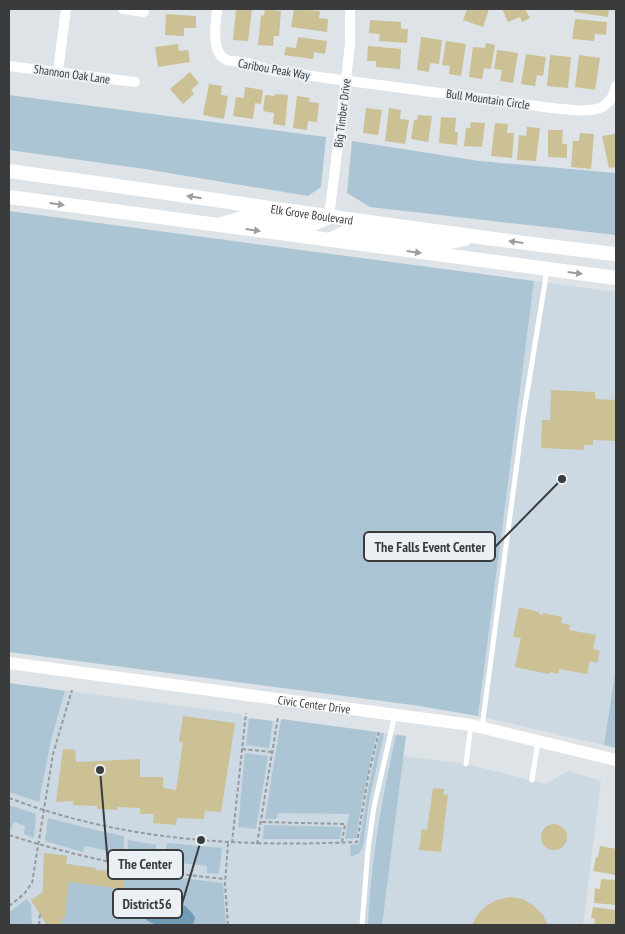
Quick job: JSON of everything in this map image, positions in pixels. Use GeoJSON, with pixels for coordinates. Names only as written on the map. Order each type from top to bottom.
{"type":"FeatureCollection","features":[{"type":"Feature","properties":{"kind":"main road","name":"Elk Grove Boulevard"},"geometry":{"type":"LineString","coordinates":[[9,171],[329,217],[616,254]]}},
{"type":"Feature","properties":{"kind":"main road","name":"Elk Grove Boulevard"},"geometry":{"type":"LineString","coordinates":[[9,197],[616,278]]}},
{"type":"Feature","properties":{"kind":"main road"},"geometry":{"type":"LineString","coordinates":[[217,225],[245,217],[298,225],[313,224],[329,217]]}},
{"type":"Feature","properties":{"kind":"main road"},"geometry":{"type":"LineString","coordinates":[[329,240],[349,230],[446,243],[473,236]]}},
{"type":"Feature","properties":{"kind":"street"},"geometry":{"type":"LineString","coordinates":[[58,72],[66,9]]}},
{"type":"Feature","properties":{"kind":"street"},"geometry":{"type":"LineString","coordinates":[[123,9],[144,12]]}},
{"type":"Feature","properties":{"kind":"street","name":"Caribou Peak Way"},"geometry":{"type":"LineString","coordinates":[[217,9],[216,45],[221,55],[227,60],[245,62],[274,71],[346,80]]}},
{"type":"Feature","properties":{"kind":"street","name":"Big Timber Drive"},"geometry":{"type":"LineString","coordinates":[[329,217],[350,43],[350,9]]}},
{"type":"Feature","properties":{"kind":"street","name":"Shannon Oak Lane"},"geometry":{"type":"LineString","coordinates":[[9,66],[135,82]]}},
{"type":"Feature","properties":{"kind":"street","name":"Bull Mountain Circle"},"geometry":{"type":"LineString","coordinates":[[346,80],[552,108],[595,111],[612,100],[616,86]]}},
{"type":"Feature","properties":{"kind":"street","name":"Civic Center Drive"},"geometry":{"type":"LineString","coordinates":[[9,663],[476,726],[616,760]]}},
{"type":"Feature","properties":{"kind":"lane"},"geometry":{"type":"LineString","coordinates":[[466,764],[476,726],[547,269]]}},
{"type":"Feature","properties":{"kind":"lane"},"geometry":{"type":"LineString","coordinates":[[362,925],[368,849],[374,807],[396,714]]}},
{"type":"Feature","properties":{"kind":"lane"},"geometry":{"type":"LineString","coordinates":[[532,780],[538,740]]}},
{"type":"Feature","properties":{"kind":"path"},"geometry":{"type":"LineString","coordinates":[[9,906],[24,894],[32,883],[53,754],[72,690]]}},
{"type":"Feature","properties":{"kind":"path"},"geometry":{"type":"LineString","coordinates":[[232,843],[246,713]]}},
{"type":"Feature","properties":{"kind":"path"},"geometry":{"type":"LineString","coordinates":[[257,844],[278,718]]}},
{"type":"Feature","properties":{"kind":"path"},"geometry":{"type":"LineString","coordinates":[[9,798],[43,810],[130,831],[200,841],[257,844],[357,842],[365,793],[379,731]]}},
{"type":"Feature","properties":{"kind":"path"},"geometry":{"type":"LineString","coordinates":[[242,749],[273,752]]}},
{"type":"Feature","properties":{"kind":"path"},"geometry":{"type":"LineString","coordinates":[[261,822],[345,824],[342,842]]}},
{"type":"Feature","properties":{"kind":"path"},"geometry":{"type":"LineString","coordinates":[[9,835],[105,862],[141,869],[225,879]]}},
{"type":"Feature","properties":{"kind":"path"},"geometry":{"type":"LineString","coordinates":[[228,843],[225,879],[228,925]]}},
{"type":"Feature","properties":{"kind":"path"},"geometry":{"type":"LineString","coordinates":[[39,925],[40,914]]}},
{"type":"Feature","properties":{"kind":"shaded area"},"geometry":{"type":"Polygon","coordinates":[[[9,95],[326,137],[321,187],[308,196],[145,169],[9,150],[9,95]]]}},
{"type":"Feature","properties":{"kind":"shaded area"},"geometry":{"type":"Polygon","coordinates":[[[352,141],[479,161],[616,173],[616,235],[370,207],[347,193],[352,141]]]}},
{"type":"Feature","properties":{"kind":"shaded area"},"geometry":{"type":"Polygon","coordinates":[[[9,211],[534,281],[478,716],[413,705],[9,652],[9,211]]]}},
{"type":"Feature","properties":{"kind":"shaded area"},"geometry":{"type":"Polygon","coordinates":[[[534,281],[616,292],[616,667],[604,745],[478,716],[534,281]]]}},
{"type":"Feature","properties":{"kind":"shaded area"},"geometry":{"type":"Polygon","coordinates":[[[616,667],[616,748],[604,745],[616,667]]]}},
{"type":"Feature","properties":{"kind":"shaded area"},"geometry":{"type":"Polygon","coordinates":[[[9,683],[242,714],[242,717],[281,722],[281,719],[406,736],[403,756],[466,764],[546,784],[568,771],[601,781],[583,925],[9,925],[9,683]]]}},
{"type":"Feature","properties":{"kind":"shaded area"},"geometry":{"type":"Polygon","coordinates":[[[9,683],[65,691],[51,740],[39,802],[9,792],[9,683]]]}},
{"type":"Feature","properties":{"kind":"shaded area"},"geometry":{"type":"Polygon","coordinates":[[[249,718],[273,721],[269,748],[246,745],[249,718]]]}},
{"type":"Feature","properties":{"kind":"shaded area"},"geometry":{"type":"Polygon","coordinates":[[[281,719],[377,732],[356,838],[345,839],[349,814],[278,813],[276,819],[265,819],[281,719]]]}},
{"type":"Feature","properties":{"kind":"shaded area"},"geometry":{"type":"Polygon","coordinates":[[[380,733],[384,733],[369,802],[363,846],[359,853],[351,857],[350,845],[359,844],[380,733]]]}},
{"type":"Feature","properties":{"kind":"shaded area"},"geometry":{"type":"Polygon","coordinates":[[[396,735],[406,736],[382,925],[368,925],[378,829],[396,735]]]}},
{"type":"Feature","properties":{"kind":"shaded area"},"geometry":{"type":"Polygon","coordinates":[[[245,753],[268,756],[256,829],[238,827],[245,753]]]}},
{"type":"Feature","properties":{"kind":"shaded area"},"geometry":{"type":"Polygon","coordinates":[[[9,805],[36,814],[34,838],[24,834],[25,826],[14,822],[11,829],[9,828],[9,805]]]}},
{"type":"Feature","properties":{"kind":"shaded area"},"geometry":{"type":"Polygon","coordinates":[[[48,818],[124,836],[123,860],[114,859],[114,852],[85,846],[83,852],[45,841],[48,818]]]}},
{"type":"Feature","properties":{"kind":"shaded area"},"geometry":{"type":"Polygon","coordinates":[[[264,825],[342,827],[340,839],[263,839],[264,825]]]}},
{"type":"Feature","properties":{"kind":"shaded area"},"geometry":{"type":"Polygon","coordinates":[[[128,840],[156,845],[156,866],[127,861],[128,840]]]}},
{"type":"Feature","properties":{"kind":"shaded area"},"geometry":{"type":"Polygon","coordinates":[[[167,843],[222,848],[219,874],[207,873],[207,866],[165,861],[167,843]]]}},
{"type":"Feature","properties":{"kind":"shaded area"},"geometry":{"type":"Polygon","coordinates":[[[44,853],[67,856],[66,864],[96,868],[96,870],[106,871],[106,869],[126,872],[126,875],[130,876],[131,872],[223,883],[226,925],[47,925],[31,900],[43,892],[44,853]]]}},
{"type":"Feature","properties":{"kind":"shaded area"},"geometry":{"type":"Polygon","coordinates":[[[151,891],[170,896],[181,902],[195,917],[194,923],[189,925],[164,925],[150,922],[140,912],[137,903],[141,894],[151,891]]]}},
{"type":"Feature","properties":{"kind":"shaded area"},"geometry":{"type":"Polygon","coordinates":[[[27,899],[31,905],[32,925],[9,925],[9,912],[27,899]]]}},
{"type":"Feature","properties":{"kind":"building"},"geometry":{"type":"Polygon","coordinates":[[[236,9],[252,9],[248,41],[233,40],[236,9]]]}},
{"type":"Feature","properties":{"kind":"building"},"geometry":{"type":"Polygon","coordinates":[[[265,9],[281,11],[279,36],[274,36],[273,46],[258,45],[261,15],[264,16],[265,9]]]}},
{"type":"Feature","properties":{"kind":"building"},"geometry":{"type":"Polygon","coordinates":[[[294,9],[320,11],[319,18],[328,19],[327,32],[291,27],[294,9]]]}},
{"type":"Feature","properties":{"kind":"building"},"geometry":{"type":"Polygon","coordinates":[[[467,9],[489,9],[483,27],[463,20],[467,9]]]}},
{"type":"Feature","properties":{"kind":"building"},"geometry":{"type":"Polygon","coordinates":[[[502,9],[525,9],[530,18],[522,22],[520,17],[508,22],[502,9]]]}},
{"type":"Feature","properties":{"kind":"building"},"geometry":{"type":"Polygon","coordinates":[[[574,9],[609,9],[608,17],[574,12],[574,9]]]}},
{"type":"Feature","properties":{"kind":"building"},"geometry":{"type":"Polygon","coordinates":[[[166,14],[196,16],[196,28],[184,28],[184,36],[165,35],[166,14]]]}},
{"type":"Feature","properties":{"kind":"building"},"geometry":{"type":"Polygon","coordinates":[[[575,19],[607,22],[606,35],[595,34],[594,41],[572,39],[575,19]]]}},
{"type":"Feature","properties":{"kind":"building"},"geometry":{"type":"Polygon","coordinates":[[[370,20],[401,22],[401,29],[408,29],[407,43],[379,41],[380,34],[369,33],[370,20]]]}},
{"type":"Feature","properties":{"kind":"building"},"geometry":{"type":"Polygon","coordinates":[[[298,37],[327,41],[325,54],[314,52],[313,59],[284,55],[286,47],[296,48],[298,37]]]}},
{"type":"Feature","properties":{"kind":"building"},"geometry":{"type":"Polygon","coordinates":[[[421,37],[442,40],[439,64],[430,63],[429,72],[417,70],[421,37]]]}},
{"type":"Feature","properties":{"kind":"building"},"geometry":{"type":"Polygon","coordinates":[[[446,41],[466,44],[461,76],[449,74],[450,66],[442,65],[446,41]]]}},
{"type":"Feature","properties":{"kind":"building"},"geometry":{"type":"Polygon","coordinates":[[[486,43],[495,45],[491,69],[484,68],[482,79],[469,77],[473,47],[485,48],[486,43]]]}},
{"type":"Feature","properties":{"kind":"building"},"geometry":{"type":"Polygon","coordinates":[[[178,44],[179,51],[188,50],[190,62],[158,67],[155,47],[178,44]]]}},
{"type":"Feature","properties":{"kind":"building"},"geometry":{"type":"Polygon","coordinates":[[[368,46],[401,49],[400,69],[376,67],[376,61],[367,61],[368,46]]]}},
{"type":"Feature","properties":{"kind":"building"},"geometry":{"type":"Polygon","coordinates":[[[497,50],[518,53],[513,83],[500,81],[502,70],[494,69],[497,50]]]}},
{"type":"Feature","properties":{"kind":"building"},"geometry":{"type":"Polygon","coordinates":[[[526,54],[546,57],[543,76],[537,75],[535,86],[521,84],[526,54]]]}},
{"type":"Feature","properties":{"kind":"building"},"geometry":{"type":"Polygon","coordinates":[[[550,55],[571,57],[568,88],[547,86],[550,55]]]}},
{"type":"Feature","properties":{"kind":"building"},"geometry":{"type":"Polygon","coordinates":[[[579,55],[600,58],[595,90],[575,87],[579,55]]]}},
{"type":"Feature","properties":{"kind":"building"},"geometry":{"type":"Polygon","coordinates":[[[190,72],[199,83],[191,90],[194,94],[183,104],[170,89],[190,72]]]}},
{"type":"Feature","properties":{"kind":"building"},"geometry":{"type":"Polygon","coordinates":[[[209,84],[222,86],[221,95],[228,96],[224,119],[203,115],[209,84]]]}},
{"type":"Feature","properties":{"kind":"building"},"geometry":{"type":"Polygon","coordinates":[[[245,87],[263,90],[261,104],[255,103],[253,119],[233,116],[236,97],[244,98],[245,87]]]}},
{"type":"Feature","properties":{"kind":"building"},"geometry":{"type":"Polygon","coordinates":[[[275,94],[288,95],[285,126],[273,124],[274,113],[263,111],[265,95],[275,96],[275,94]]]}},
{"type":"Feature","properties":{"kind":"building"},"geometry":{"type":"Polygon","coordinates":[[[297,96],[310,98],[309,102],[319,103],[317,122],[308,121],[307,130],[293,128],[297,96]]]}},
{"type":"Feature","properties":{"kind":"building"},"geometry":{"type":"Polygon","coordinates":[[[366,108],[382,110],[378,135],[363,133],[366,108]]]}},
{"type":"Feature","properties":{"kind":"building"},"geometry":{"type":"Polygon","coordinates":[[[389,108],[401,110],[400,119],[409,120],[405,144],[385,141],[389,108]]]}},
{"type":"Feature","properties":{"kind":"building"},"geometry":{"type":"Polygon","coordinates":[[[418,115],[432,116],[428,142],[411,139],[414,120],[417,120],[418,115]]]}},
{"type":"Feature","properties":{"kind":"building"},"geometry":{"type":"Polygon","coordinates":[[[441,117],[456,118],[455,132],[458,132],[457,145],[439,143],[441,117]]]}},
{"type":"Feature","properties":{"kind":"building"},"geometry":{"type":"Polygon","coordinates":[[[471,122],[485,123],[482,147],[464,146],[466,128],[470,128],[471,122]]]}},
{"type":"Feature","properties":{"kind":"building"},"geometry":{"type":"Polygon","coordinates":[[[495,123],[508,124],[507,133],[514,133],[512,158],[491,156],[495,123]]]}},
{"type":"Feature","properties":{"kind":"building"},"geometry":{"type":"Polygon","coordinates":[[[527,127],[540,128],[536,161],[517,160],[519,135],[526,136],[527,127]]]}},
{"type":"Feature","properties":{"kind":"building"},"geometry":{"type":"Polygon","coordinates":[[[548,130],[563,130],[562,144],[567,144],[567,158],[548,157],[548,130]]]}},
{"type":"Feature","properties":{"kind":"building"},"geometry":{"type":"Polygon","coordinates":[[[580,133],[594,134],[591,169],[571,167],[573,141],[579,141],[580,133]]]}},
{"type":"Feature","properties":{"kind":"building"},"geometry":{"type":"Polygon","coordinates":[[[615,134],[616,167],[609,168],[602,136],[615,134]]]}},
{"type":"Feature","properties":{"kind":"building"},"geometry":{"type":"Polygon","coordinates":[[[551,390],[595,392],[595,399],[616,400],[616,441],[593,440],[593,445],[584,445],[584,450],[541,448],[542,420],[550,420],[551,390]]]}},
{"type":"Feature","properties":{"kind":"building"},"geometry":{"type":"Polygon","coordinates":[[[519,607],[539,612],[539,614],[543,615],[543,613],[562,617],[561,623],[570,625],[569,630],[596,635],[593,649],[600,651],[597,663],[590,661],[587,674],[559,669],[558,674],[550,672],[549,674],[515,667],[521,638],[513,637],[519,607]]]}},
{"type":"Feature","properties":{"kind":"building"},"geometry":{"type":"Polygon","coordinates":[[[183,716],[235,723],[221,812],[205,811],[204,819],[177,818],[176,825],[153,823],[154,814],[140,814],[140,808],[118,807],[117,810],[97,809],[97,806],[73,805],[73,801],[56,802],[63,749],[75,750],[76,762],[140,759],[140,777],[163,777],[163,788],[176,790],[183,742],[179,742],[183,716]]]}},
{"type":"Feature","properties":{"kind":"building"},"geometry":{"type":"Polygon","coordinates":[[[433,788],[444,789],[443,794],[448,795],[441,852],[419,850],[422,829],[427,830],[433,788]]]}},
{"type":"Feature","properties":{"kind":"building"},"geometry":{"type":"Polygon","coordinates":[[[554,824],[563,828],[567,837],[563,846],[554,850],[545,846],[541,837],[545,828],[554,824]]]}},
{"type":"Feature","properties":{"kind":"building"},"geometry":{"type":"Polygon","coordinates":[[[600,846],[616,849],[616,875],[593,871],[600,846]]]}},
{"type":"Feature","properties":{"kind":"building"},"geometry":{"type":"Polygon","coordinates":[[[44,853],[67,856],[66,864],[96,868],[96,870],[106,871],[106,869],[126,872],[123,889],[69,882],[65,917],[60,920],[63,925],[47,925],[31,900],[43,892],[44,853]]]}},
{"type":"Feature","properties":{"kind":"building"},"geometry":{"type":"Polygon","coordinates":[[[601,879],[616,880],[616,905],[594,903],[595,888],[600,889],[601,879]]]}},
{"type":"Feature","properties":{"kind":"building"},"geometry":{"type":"Polygon","coordinates":[[[510,897],[523,899],[534,906],[543,915],[548,925],[472,925],[477,915],[486,906],[497,900],[510,897]]]}},
{"type":"Feature","properties":{"kind":"building"},"geometry":{"type":"Polygon","coordinates":[[[593,907],[616,910],[616,925],[594,925],[595,919],[591,918],[593,907]]]}},
{"type":"Feature","properties":{"kind":"place","name":"The Falls Event Center"},"geometry":{"type":"Point","coordinates":[562,479]}},
{"type":"Feature","properties":{"kind":"place","name":"The Center"},"geometry":{"type":"Point","coordinates":[100,770]}},
{"type":"Feature","properties":{"kind":"place","name":"District56"},"geometry":{"type":"Point","coordinates":[201,840]}}]}
